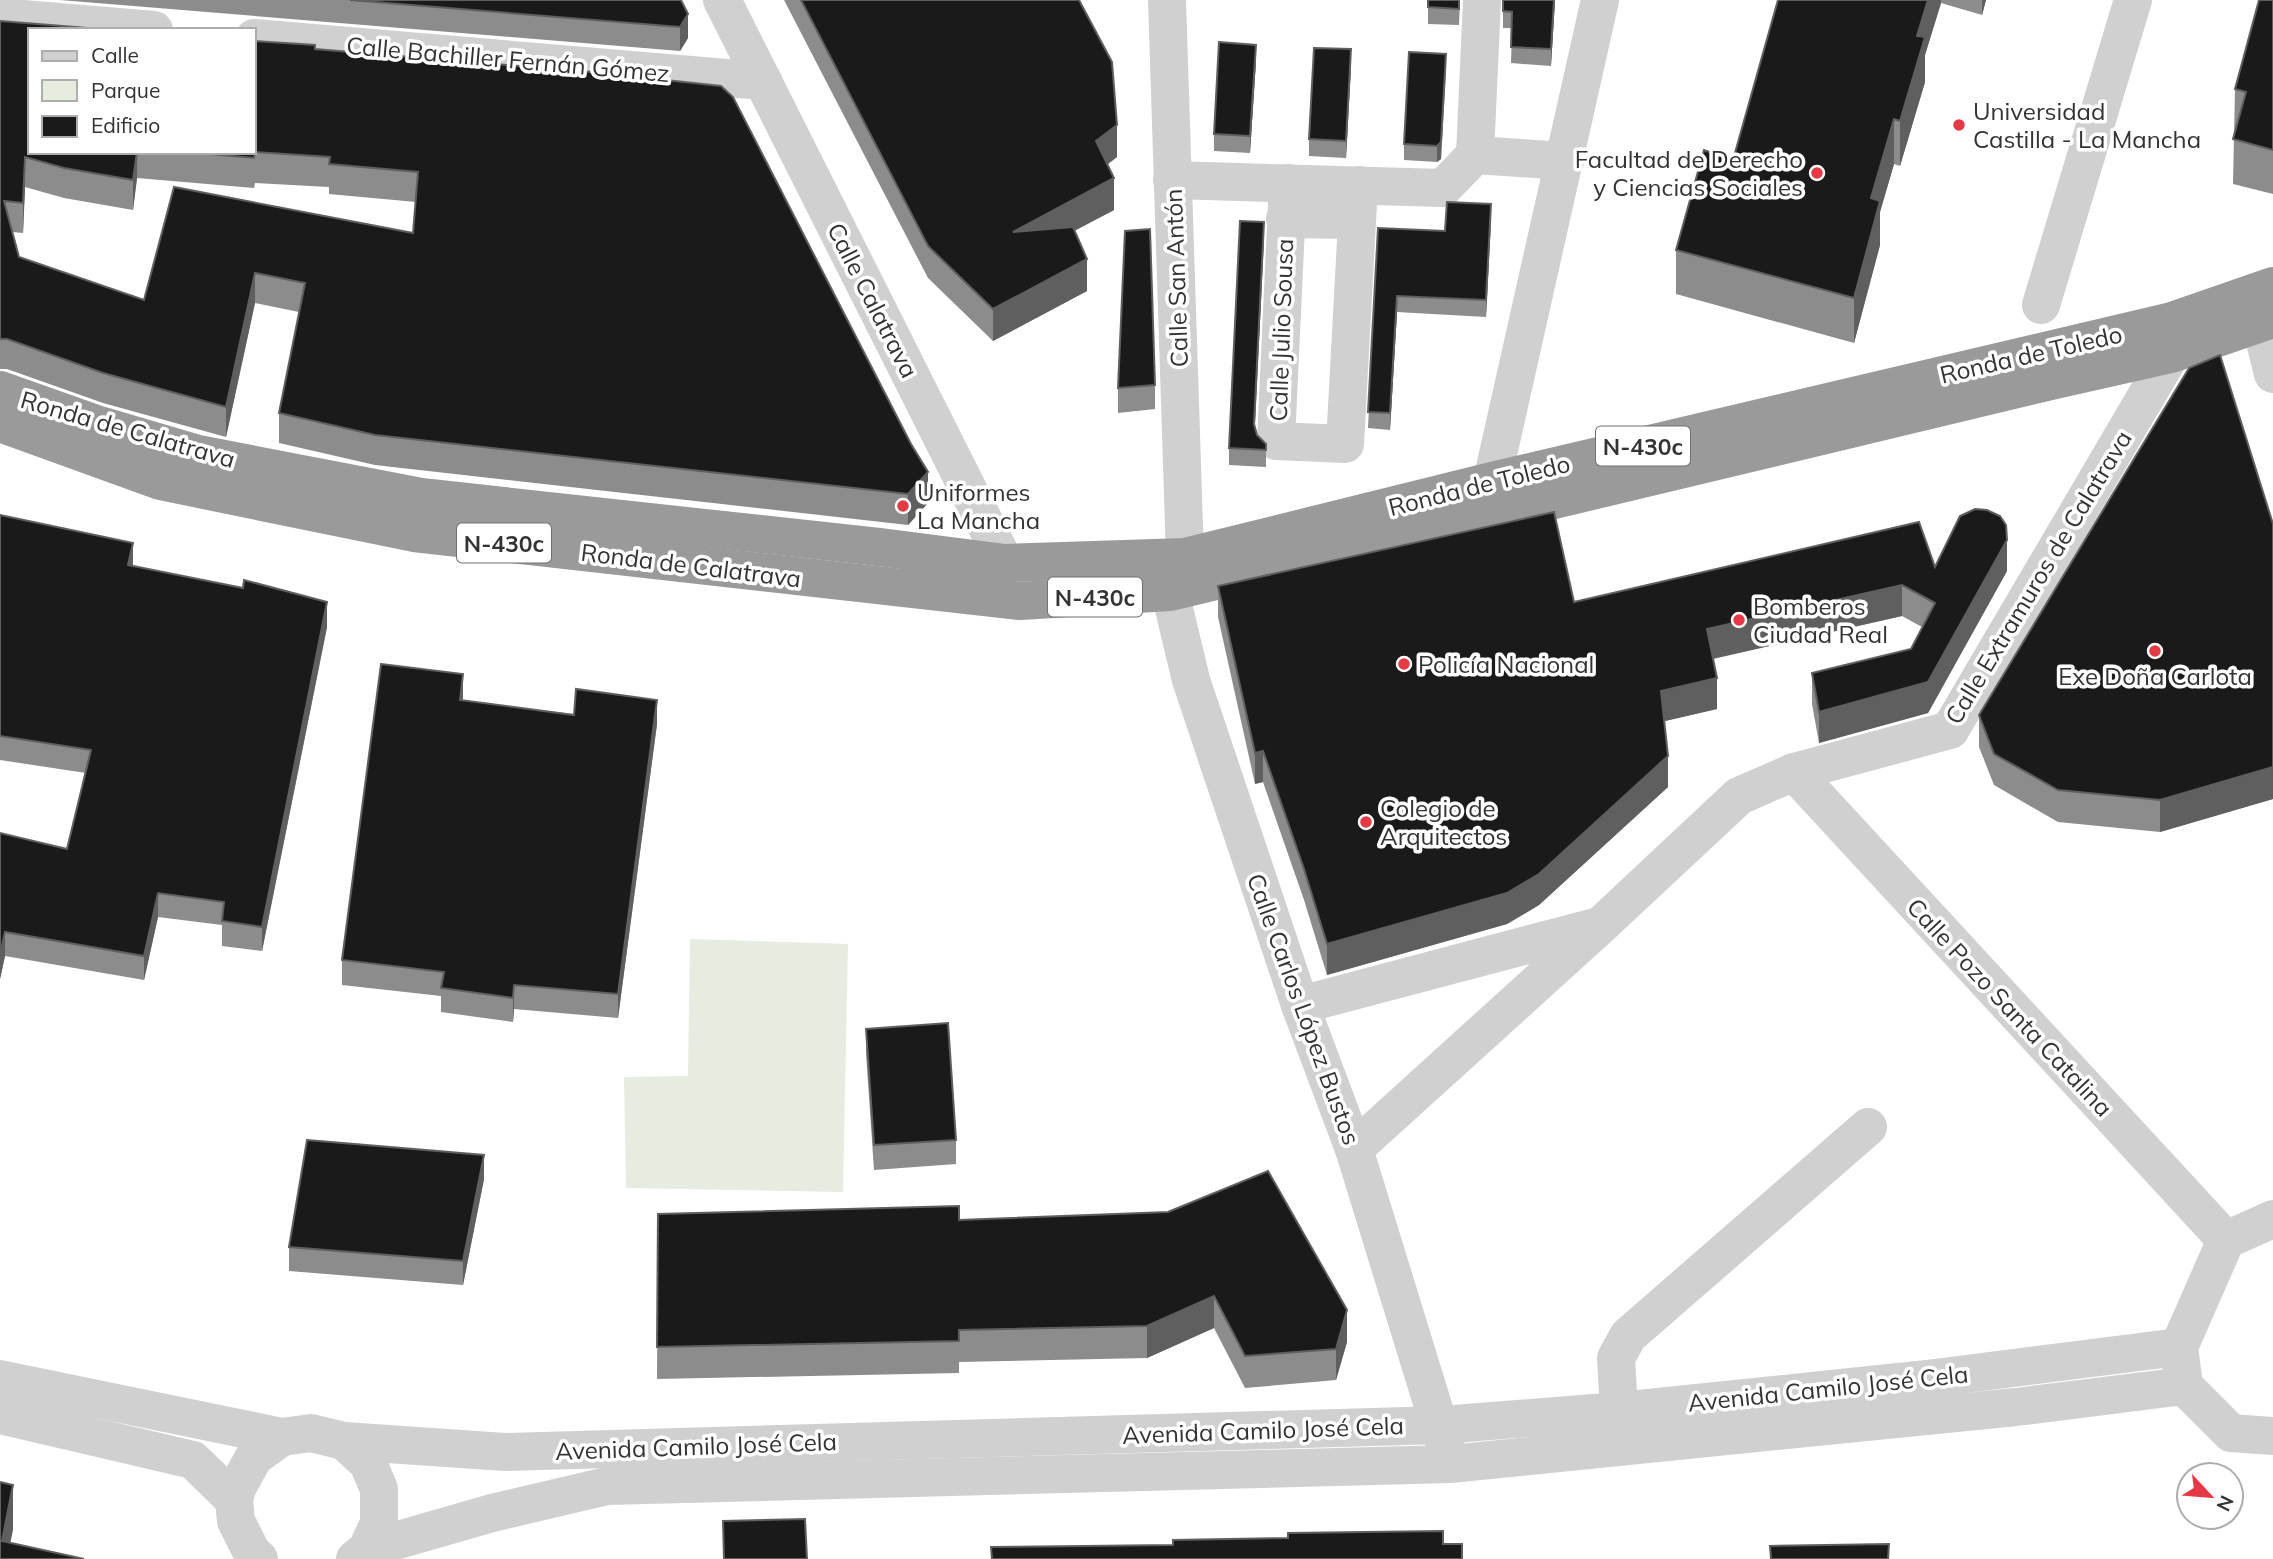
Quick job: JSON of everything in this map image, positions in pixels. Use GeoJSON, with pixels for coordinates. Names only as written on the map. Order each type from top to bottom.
{"type":"FeatureCollection","features":[{"type":"Feature","properties":{"kind":"highway","name":"Ronda de Toledo"},"geometry":{"type":"LineString","coordinates":[[1020,601],[1170,592],[2001,393],[2264,306]]}},
{"type":"Feature","properties":{"kind":"highway","name":"Ronda de Toledo"},"geometry":{"type":"LineString","coordinates":[[1005,564],[1185,557],[1492,481],[2172,337]]}},
{"type":"Feature","properties":{"kind":"highway","name":"Ronda de Calatrava"},"geometry":{"type":"LineString","coordinates":[[0,390],[96,424],[198,454],[421,497],[865,545],[1005,564]]}},
{"type":"Feature","properties":{"kind":"highway","name":"Ronda de Calatrava"},"geometry":{"type":"LineString","coordinates":[[0,423],[160,481],[414,533],[1020,601]]}},
{"type":"Feature","properties":{"kind":"street","name":"Calle Calatrava"},"geometry":{"type":"LineString","coordinates":[[722,0],[1005,564],[1020,601]]}},
{"type":"Feature","properties":{"kind":"street","name":"Calle San Antón"},"geometry":{"type":"LineString","coordinates":[[1167,0],[1185,557]]}},
{"type":"Feature","properties":{"kind":"street"},"geometry":{"type":"LineString","coordinates":[[1172,180],[1286,201],[1358,203],[1443,188],[1475,155],[1482,0]]}},
{"type":"Feature","properties":{"kind":"street"},"geometry":{"type":"LineString","coordinates":[[1492,481],[1600,0]]}},
{"type":"Feature","properties":{"kind":"street"},"geometry":{"type":"LineString","coordinates":[[2041,305],[2133,0]]}},
{"type":"Feature","properties":{"kind":"street"},"geometry":{"type":"LineString","coordinates":[[0,17],[131,28]]}},
{"type":"Feature","properties":{"kind":"street","name":"Calle Bachiller Fernán Gómez"},"geometry":{"type":"LineString","coordinates":[[256,38],[763,81]]}},
{"type":"Feature","properties":{"kind":"street"},"geometry":{"type":"LineString","coordinates":[[1475,155],[1565,161]]}},
{"type":"Feature","properties":{"kind":"street","name":"Calle Julio Sousa"},"geometry":{"type":"LineString","coordinates":[[1286,201],[1276,441],[1345,444],[1358,203]]}},
{"type":"Feature","properties":{"kind":"street"},"geometry":{"type":"LineString","coordinates":[[2264,306],[2273,374]]}},
{"type":"Feature","properties":{"kind":"street","name":"Calle Extramuros de Calatrava"},"geometry":{"type":"LineString","coordinates":[[1354,1149],[1739,796],[1794,772],[1950,730],[2172,337]]}},
{"type":"Feature","properties":{"kind":"street"},"geometry":{"type":"LineString","coordinates":[[1170,592],[1185,557]]}},
{"type":"Feature","properties":{"kind":"street","name":"Calle Carlos López Bustos"},"geometry":{"type":"LineString","coordinates":[[1170,592],[1191,680],[1300,1006],[1354,1149],[1441,1425],[1450,1464]]}},
{"type":"Feature","properties":{"kind":"street","name":"Calle Pozo Santa Catalina"},"geometry":{"type":"LineString","coordinates":[[1794,772],[2226,1240]]}},
{"type":"Feature","properties":{"kind":"street","name":"Calle Extramuros de Calatrava"},"geometry":{"type":"LineString","coordinates":[[1300,1006],[1600,926]]}},
{"type":"Feature","properties":{"kind":"street"},"geometry":{"type":"LineString","coordinates":[[1619,1411],[1616,1358],[1628,1336],[1867,1127]]}},
{"type":"Feature","properties":{"kind":"street"},"geometry":{"type":"LineString","coordinates":[[2273,1219],[2226,1240],[2179,1347],[2184,1386],[2231,1433],[2273,1436]]}},
{"type":"Feature","properties":{"kind":"street","name":"Avenida Camilo José Cela"},"geometry":{"type":"LineString","coordinates":[[0,1379],[282,1437],[311,1433],[344,1441],[505,1452],[1441,1425],[1619,1411],[1927,1379],[2179,1347]]}},
{"type":"Feature","properties":{"kind":"street","name":"Avenida Camilo José Cela"},"geometry":{"type":"LineString","coordinates":[[361,1554],[492,1513],[607,1486],[1450,1464],[1960,1413],[2184,1386]]}},
{"type":"Feature","properties":{"kind":"street"},"geometry":{"type":"LineString","coordinates":[[0,1415],[193,1460],[235,1511],[252,1553],[258,1559]]}},
{"type":"Feature","properties":{"kind":"street"},"geometry":{"type":"LineString","coordinates":[[223,1559],[235,1511],[237,1488],[254,1457],[282,1437]]}},
{"type":"Feature","properties":{"kind":"street"},"geometry":{"type":"LineString","coordinates":[[344,1441],[368,1463],[379,1489],[379,1523],[361,1554]]}},
{"type":"Feature","properties":{"kind":"green space"},"geometry":{"type":"Polygon","coordinates":[[[690,939],[848,944],[843,1192],[626,1188],[624,1077],[688,1076],[690,939]]]}},
{"type":"Feature","properties":{"kind":"building"},"geometry":{"type":"Polygon","coordinates":[[[350,0],[681,0],[688,14],[680,27],[350,0]]]}},
{"type":"Feature","properties":{"kind":"building"},"geometry":{"type":"Polygon","coordinates":[[[801,0],[1079,0],[1112,62],[1117,125],[1096,141],[1114,178],[1013,232],[1073,227],[1087,259],[993,309],[928,246],[801,0]]]}},
{"type":"Feature","properties":{"kind":"building"},"geometry":{"type":"Polygon","coordinates":[[[1428,0],[1459,0],[1459,9],[1428,7],[1428,0]]]}},
{"type":"Feature","properties":{"kind":"building"},"geometry":{"type":"Polygon","coordinates":[[[1503,0],[1554,0],[1551,49],[1511,47],[1512,12],[1503,11],[1503,0]]]}},
{"type":"Feature","properties":{"kind":"building","name":"Facultad de Derecho y Ciencias Sociales"},"geometry":{"type":"Polygon","coordinates":[[[1778,0],[1928,0],[1917,36],[1925,37],[1900,121],[1894,119],[1871,198],[1880,201],[1854,298],[1676,250],[1704,150],[1733,160],[1778,0]]]}},
{"type":"Feature","properties":{"kind":"building"},"geometry":{"type":"Polygon","coordinates":[[[2259,0],[2273,0],[2273,150],[2233,139],[2246,92],[2235,89],[2259,0]]]}},
{"type":"Feature","properties":{"kind":"building"},"geometry":{"type":"Polygon","coordinates":[[[0,21],[88,28],[28,28],[28,154],[137,154],[133,180],[64,168],[25,157],[23,203],[4,201],[19,257],[144,300],[174,187],[413,233],[418,172],[329,164],[330,157],[256,152],[256,41],[315,45],[315,49],[592,72],[721,86],[733,97],[911,444],[928,472],[908,494],[375,435],[279,413],[305,283],[255,273],[226,407],[103,373],[7,339],[0,339],[0,21]]]}},
{"type":"Feature","properties":{"kind":"building"},"geometry":{"type":"Polygon","coordinates":[[[1219,42],[1256,45],[1250,136],[1214,134],[1219,42]]]}},
{"type":"Feature","properties":{"kind":"building"},"geometry":{"type":"Polygon","coordinates":[[[1314,48],[1351,49],[1346,141],[1309,139],[1314,48]]]}},
{"type":"Feature","properties":{"kind":"building"},"geometry":{"type":"Polygon","coordinates":[[[1409,52],[1446,54],[1441,142],[1437,146],[1404,144],[1409,52]]]}},
{"type":"Feature","properties":{"kind":"building"},"geometry":{"type":"Polygon","coordinates":[[[209,154],[255,154],[254,158],[209,154]]]}},
{"type":"Feature","properties":{"kind":"building"},"geometry":{"type":"Polygon","coordinates":[[[1447,202],[1491,204],[1486,300],[1397,296],[1390,413],[1368,412],[1378,228],[1445,231],[1447,202]]]}},
{"type":"Feature","properties":{"kind":"building"},"geometry":{"type":"Polygon","coordinates":[[[1240,221],[1264,222],[1254,424],[1257,435],[1266,444],[1266,450],[1229,448],[1240,221]]]}},
{"type":"Feature","properties":{"kind":"building"},"geometry":{"type":"Polygon","coordinates":[[[1150,229],[1155,385],[1118,388],[1125,231],[1150,229]]]}},
{"type":"Feature","properties":{"kind":"building","name":"Exe Doña Carlota"},"geometry":{"type":"Polygon","coordinates":[[[2220,355],[2273,524],[2273,767],[2160,800],[2058,790],[1994,754],[1979,715],[2189,368],[2220,355]]]}},
{"type":"Feature","properties":{"kind":"building"},"geometry":{"type":"Polygon","coordinates":[[[1975,509],[1987,510],[2000,516],[2006,525],[2007,540],[1928,682],[1819,712],[1812,673],[1911,649],[1935,603],[1902,585],[1707,629],[1717,678],[1661,691],[1668,756],[1539,874],[1507,893],[1327,944],[1263,751],[1255,753],[1218,586],[1554,512],[1574,602],[1919,522],[1935,567],[1960,516],[1975,509]]]}},
{"type":"Feature","properties":{"kind":"building"},"geometry":{"type":"Polygon","coordinates":[[[0,515],[133,543],[128,565],[243,588],[244,580],[327,602],[262,927],[222,921],[224,902],[158,893],[144,956],[5,932],[0,955],[0,833],[67,849],[91,750],[0,736],[0,515]]]}},
{"type":"Feature","properties":{"kind":"building"},"geometry":{"type":"Polygon","coordinates":[[[381,664],[463,674],[460,700],[574,715],[576,689],[657,700],[618,994],[514,985],[513,998],[441,988],[444,972],[342,960],[381,664]]]}},
{"type":"Feature","properties":{"kind":"building"},"geometry":{"type":"Polygon","coordinates":[[[948,1023],[956,1140],[874,1145],[866,1029],[948,1023]]]}},
{"type":"Feature","properties":{"kind":"building"},"geometry":{"type":"Polygon","coordinates":[[[307,1140],[484,1155],[463,1261],[289,1247],[307,1140]]]}},
{"type":"Feature","properties":{"kind":"building"},"geometry":{"type":"Polygon","coordinates":[[[1268,1171],[1347,1310],[1336,1349],[1245,1356],[1214,1296],[1147,1326],[959,1330],[959,1341],[657,1347],[658,1214],[959,1206],[959,1220],[1168,1212],[1268,1171]]]}},
{"type":"Feature","properties":{"kind":"building"},"geometry":{"type":"Polygon","coordinates":[[[0,1482],[13,1485],[2,1541],[84,1559],[0,1559],[0,1482]]]}},
{"type":"Feature","properties":{"kind":"building"},"geometry":{"type":"Polygon","coordinates":[[[805,1519],[807,1559],[724,1559],[723,1521],[805,1519]]]}},
{"type":"Feature","properties":{"kind":"building"},"geometry":{"type":"Polygon","coordinates":[[[1443,1531],[1443,1544],[1462,1544],[1462,1559],[992,1559],[991,1547],[1173,1545],[1173,1540],[1288,1538],[1288,1533],[1443,1531]]]}},
{"type":"Feature","properties":{"kind":"building"},"geometry":{"type":"Polygon","coordinates":[[[1889,1544],[1888,1559],[1771,1559],[1770,1546],[1889,1544]]]}},
{"type":"Feature","properties":{"kind":"place","name":"Universidad Castilla - La Mancha"},"geometry":{"type":"Point","coordinates":[1959,125]}},
{"type":"Feature","properties":{"kind":"place","name":"Facultad de Derecho y Ciencias Sociales"},"geometry":{"type":"Point","coordinates":[1817,173]}},
{"type":"Feature","properties":{"kind":"place","name":"Uniformes La Mancha"},"geometry":{"type":"Point","coordinates":[903,506]}},
{"type":"Feature","properties":{"kind":"place","name":"Bomberos Ciudad Real"},"geometry":{"type":"Point","coordinates":[1739,620]}},
{"type":"Feature","properties":{"kind":"place","name":"Exe Doña Carlota"},"geometry":{"type":"Point","coordinates":[2155,651]}},
{"type":"Feature","properties":{"kind":"place","name":"Policía Nacional"},"geometry":{"type":"Point","coordinates":[1404,664]}},
{"type":"Feature","properties":{"kind":"place","name":"Colegio de Arquitectos"},"geometry":{"type":"Point","coordinates":[1366,822]}}]}
